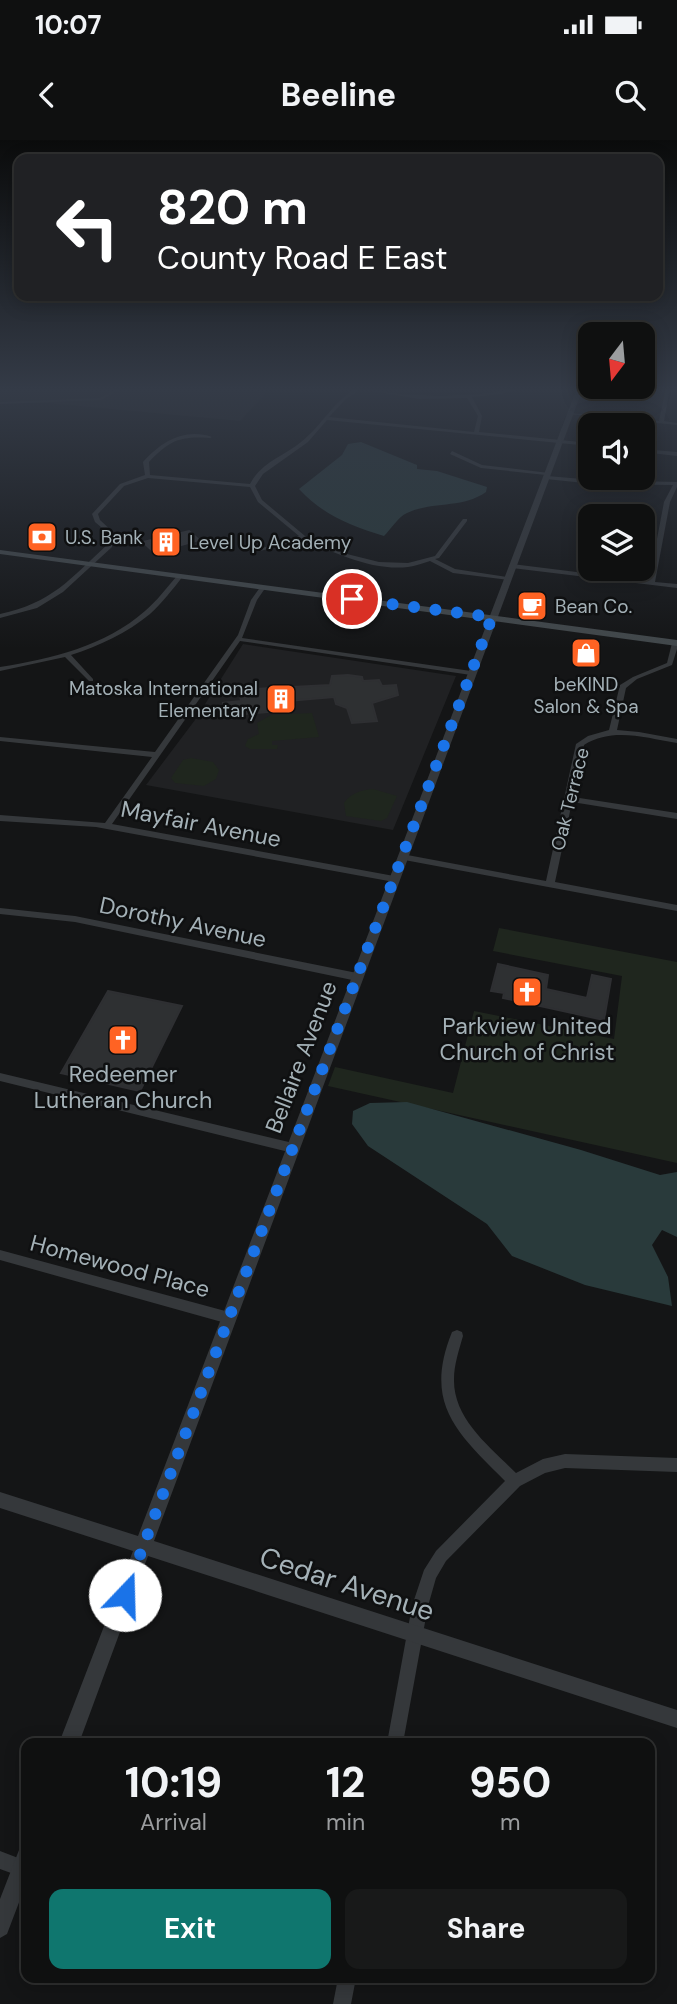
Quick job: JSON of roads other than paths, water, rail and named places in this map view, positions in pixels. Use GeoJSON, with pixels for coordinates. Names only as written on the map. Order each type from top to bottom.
{"type":"FeatureCollection","features":[{"type":"Feature","properties":{"kind":"main road"},"geometry":{"type":"LineString","coordinates":[[0,552],[676,643]]}},
{"type":"Feature","properties":{"kind":"street"},"geometry":{"type":"LineString","coordinates":[[252,486],[258,475]]}},
{"type":"Feature","properties":{"kind":"street"},"geometry":{"type":"LineString","coordinates":[[546,475],[594,482],[677,484],[667,502],[652,583]]}},
{"type":"Feature","properties":{"kind":"street","name":"Bellaire Avenue"},"geometry":{"type":"LineString","coordinates":[[71,1738],[546,475]]}},
{"type":"Feature","properties":{"kind":"street"},"geometry":{"type":"LineString","coordinates":[[0,617],[21,612],[52,599],[112,541],[111,533],[95,517],[96,510],[122,485],[148,476],[252,486]]}},
{"type":"Feature","properties":{"kind":"street"},"geometry":{"type":"LineString","coordinates":[[252,486],[260,501],[303,537],[334,552],[379,564],[408,565],[432,560],[441,554],[465,520]]}},
{"type":"Feature","properties":{"kind":"street"},"geometry":{"type":"LineString","coordinates":[[255,552],[303,537]]}},
{"type":"Feature","properties":{"kind":"street"},"geometry":{"type":"LineString","coordinates":[[432,560],[453,571],[507,579]]}},
{"type":"Feature","properties":{"kind":"street"},"geometry":{"type":"LineString","coordinates":[[512,566],[677,586]]}},
{"type":"Feature","properties":{"kind":"street"},"geometry":{"type":"LineString","coordinates":[[0,669],[66,654],[98,643],[139,620],[180,576]]}},
{"type":"Feature","properties":{"kind":"street"},"geometry":{"type":"LineString","coordinates":[[107,826],[237,639],[263,587]]}},
{"type":"Feature","properties":{"kind":"street"},"geometry":{"type":"LineString","coordinates":[[237,639],[471,674]]}},
{"type":"Feature","properties":{"kind":"street","name":"Oak Terrace"},"geometry":{"type":"LineString","coordinates":[[550,883],[580,744],[591,735],[613,731],[623,687],[635,678],[670,664],[676,643]]}},
{"type":"Feature","properties":{"kind":"street"},"geometry":{"type":"LineString","coordinates":[[66,654],[91,680]]}},
{"type":"Feature","properties":{"kind":"street"},"geometry":{"type":"LineString","coordinates":[[613,731],[677,741]]}},
{"type":"Feature","properties":{"kind":"street"},"geometry":{"type":"LineString","coordinates":[[0,739],[157,755]]}},
{"type":"Feature","properties":{"kind":"street"},"geometry":{"type":"LineString","coordinates":[[569,799],[677,816]]}},
{"type":"Feature","properties":{"kind":"street","name":"Mayfair Avenue"},"geometry":{"type":"LineString","coordinates":[[0,818],[55,820],[107,826],[394,879]]}},
{"type":"Feature","properties":{"kind":"street"},"geometry":{"type":"LineString","coordinates":[[402,857],[677,908]]}},
{"type":"Feature","properties":{"kind":"street","name":"Dorothy Avenue"},"geometry":{"type":"LineString","coordinates":[[0,911],[75,919],[357,977]]}},
{"type":"Feature","properties":{"kind":"street"},"geometry":{"type":"LineString","coordinates":[[0,1077],[293,1148]]}},
{"type":"Feature","properties":{"kind":"street","name":"Homewood Place"},"geometry":{"type":"LineString","coordinates":[[0,1255],[229,1318]]}},
{"type":"Feature","properties":{"kind":"street"},"geometry":{"type":"LineString","coordinates":[[457,1336],[447,1380],[451,1407],[462,1425],[514,1481]]}},
{"type":"Feature","properties":{"kind":"street"},"geometry":{"type":"LineString","coordinates":[[395,1738],[422,1594],[441,1556],[514,1481],[543,1466],[565,1461],[677,1465]]}},
{"type":"Feature","properties":{"kind":"street","name":"Cedar Avenue"},"geometry":{"type":"LineString","coordinates":[[0,1500],[677,1719]]}},
{"type":"Feature","properties":{"kind":"street"},"geometry":{"type":"LineString","coordinates":[[0,1860],[21,1863]]}},
{"type":"Feature","properties":{"kind":"street"},"geometry":{"type":"LineString","coordinates":[[0,1927],[21,1871]]}},
{"type":"Feature","properties":{"kind":"street"},"geometry":{"type":"LineString","coordinates":[[342,2004],[346,1983]]}},
{"type":"Feature","properties":{"kind":"place","name":"U.S. Bank"},"geometry":{"type":"Point","coordinates":[42,537]}},
{"type":"Feature","properties":{"kind":"place","name":"Level Up Academy"},"geometry":{"type":"Point","coordinates":[166,542]}},
{"type":"Feature","properties":{"kind":"place","name":"Bean Co."},"geometry":{"type":"Point","coordinates":[532,606]}},
{"type":"Feature","properties":{"kind":"place","name":"beKIND Salon & Spa"},"geometry":{"type":"Point","coordinates":[586,653]}},
{"type":"Feature","properties":{"kind":"place","name":"Matoska International Elementary"},"geometry":{"type":"Point","coordinates":[281,699]}},
{"type":"Feature","properties":{"kind":"place","name":"Parkview United Church of Christ"},"geometry":{"type":"Point","coordinates":[527,992]}},
{"type":"Feature","properties":{"kind":"place","name":"Redeemer Lutheran Church"},"geometry":{"type":"Point","coordinates":[123,1040]}}]}
